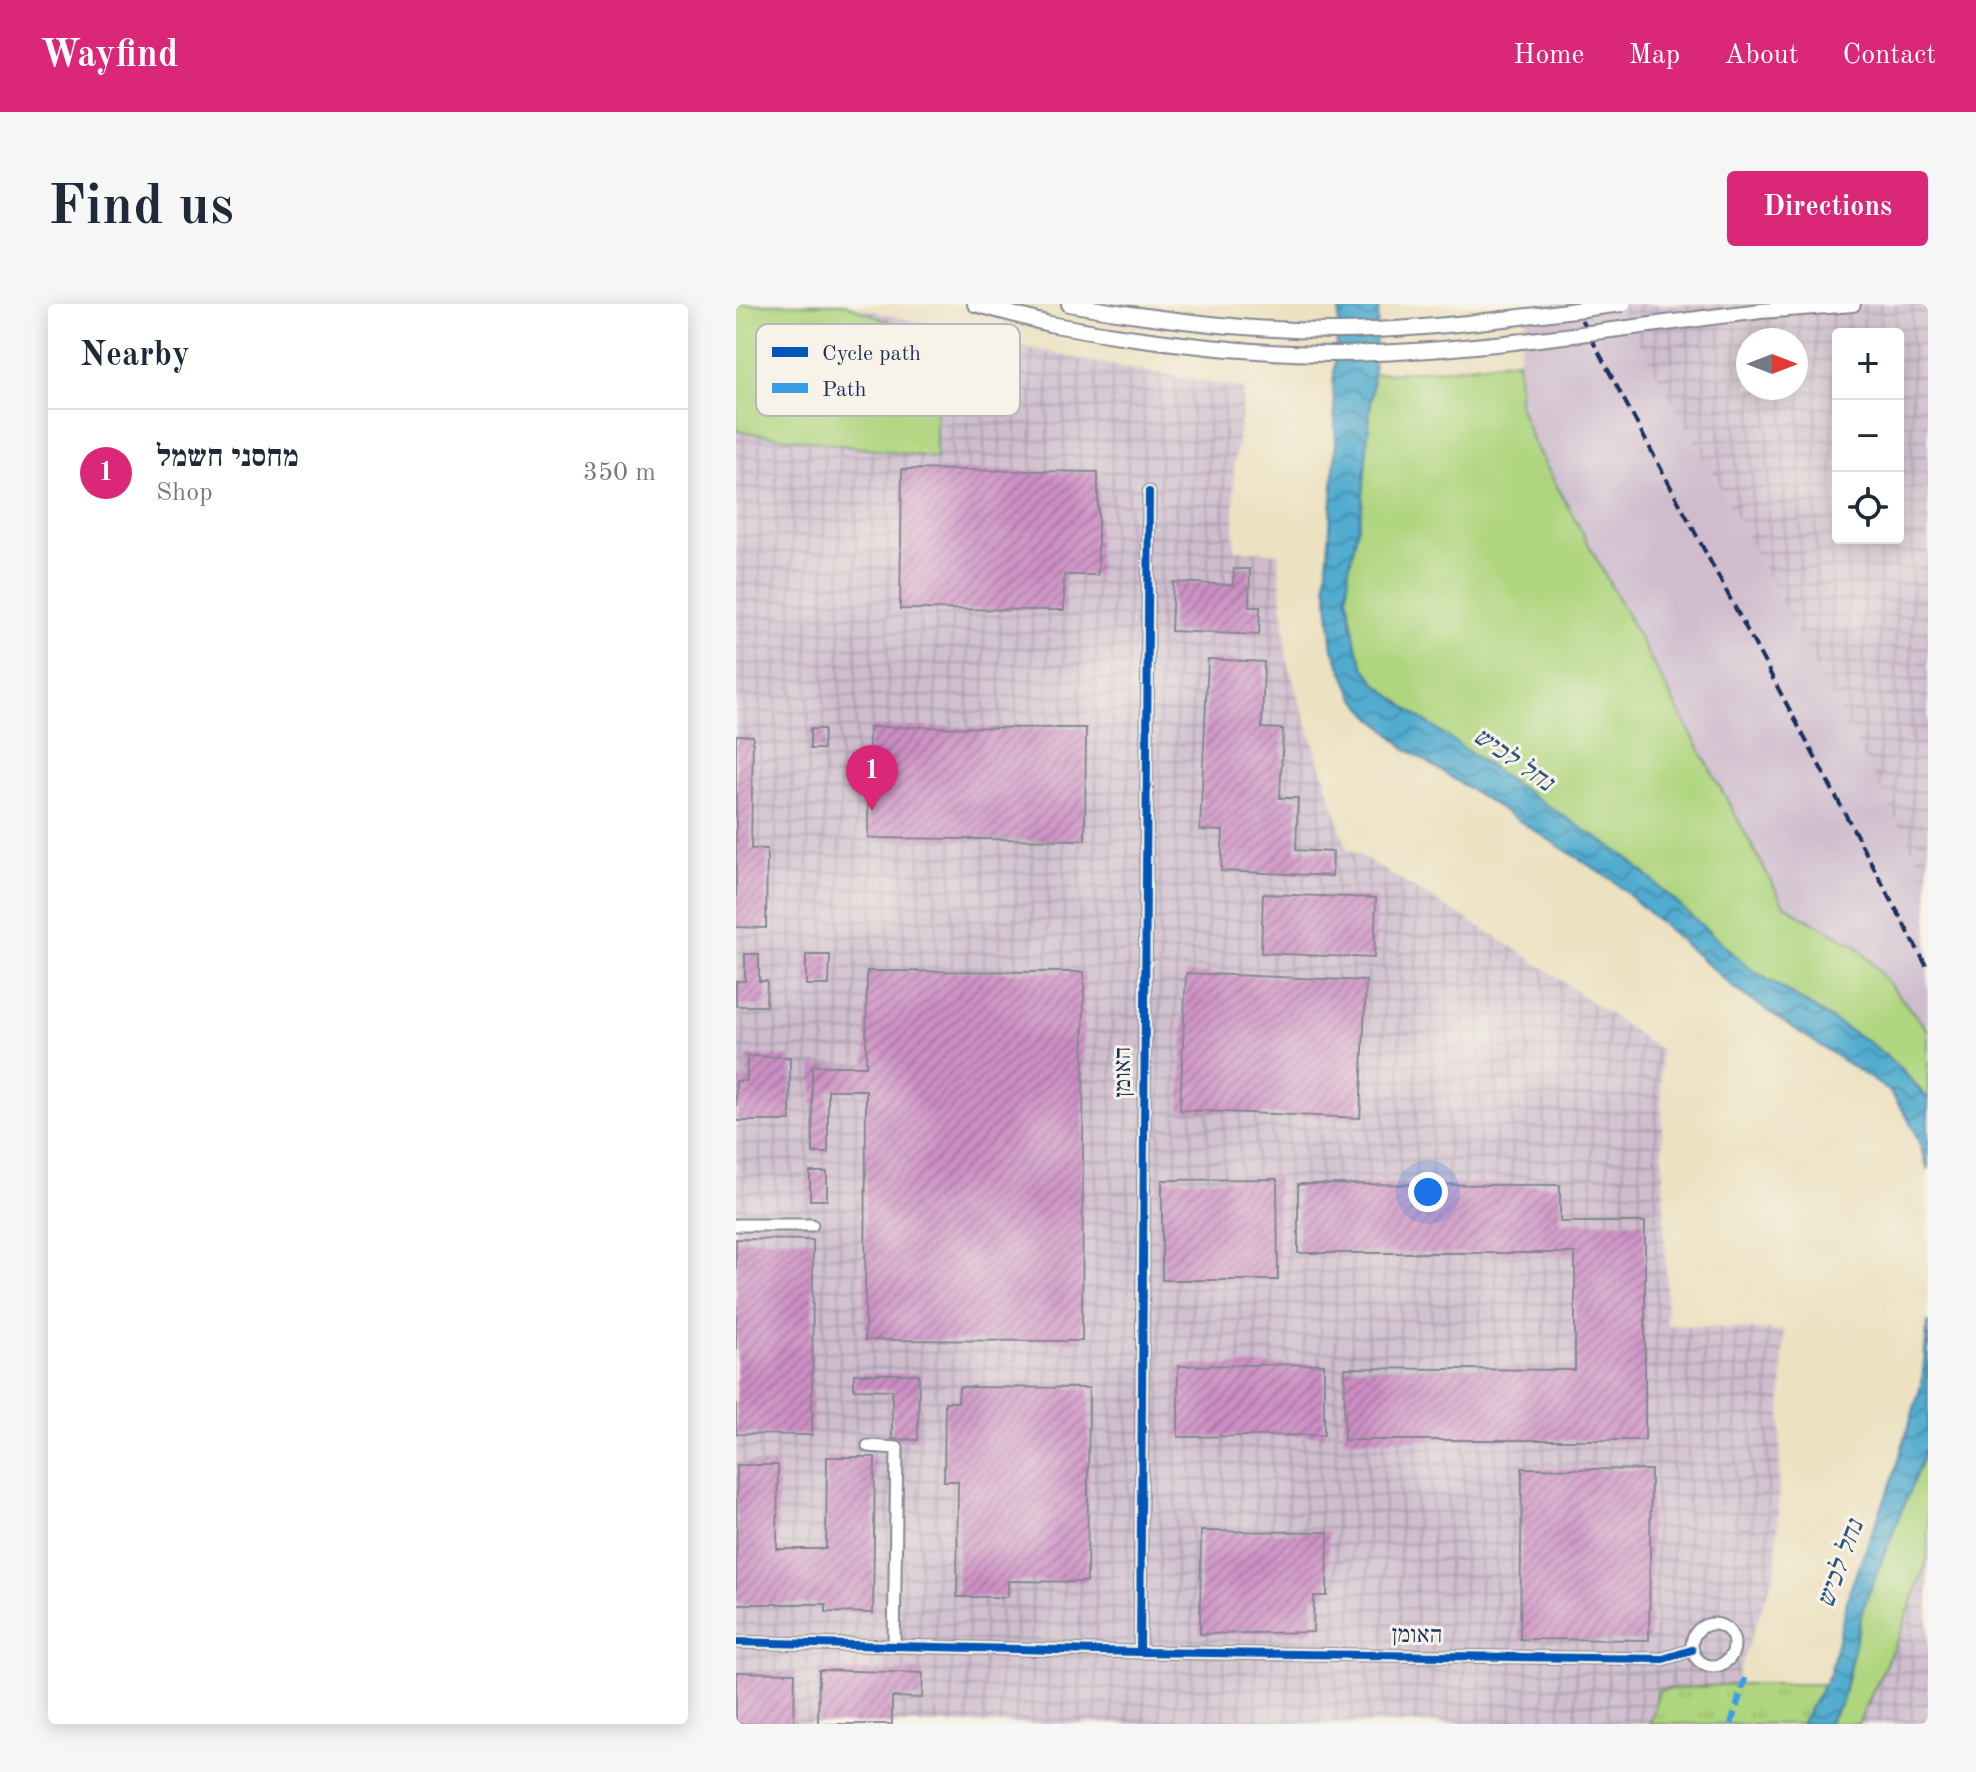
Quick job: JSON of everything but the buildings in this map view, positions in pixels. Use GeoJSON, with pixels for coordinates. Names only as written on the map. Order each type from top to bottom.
{"type":"FeatureCollection","features":[{"type":"Feature","properties":{"kind":"main road"},"geometry":{"type":"LineString","coordinates":[[975,304],[1049,324],[1251,352],[1372,353],[1449,348],[1761,311],[1853,304]]}},
{"type":"Feature","properties":{"kind":"main road"},"geometry":{"type":"LineString","coordinates":[[1069,304],[1253,328],[1372,330],[1447,325],[1623,304]]}},
{"type":"Feature","properties":{"kind":"street","name":"האומן"},"geometry":{"type":"LineString","coordinates":[[1140,1652],[1149,492]]}},
{"type":"Feature","properties":{"kind":"street"},"geometry":{"type":"LineString","coordinates":[[736,1225],[812,1225]]}},
{"type":"Feature","properties":{"kind":"street"},"geometry":{"type":"LineString","coordinates":[[868,1446],[897,1448],[894,1646]]}},
{"type":"Feature","properties":{"kind":"street","name":"האומן"},"geometry":{"type":"LineString","coordinates":[[736,1642],[1140,1652],[1663,1659],[1692,1650]]}},
{"type":"Feature","properties":{"kind":"shaded area"},"geometry":{"type":"Polygon","coordinates":[[[1530,304],[1617,304],[1712,472],[1928,880],[1928,1030],[1857,946],[1783,903],[1532,440],[1519,404],[1518,360],[1530,304]]]}},
{"type":"Feature","properties":{"kind":"shaded area"},"geometry":{"type":"Polygon","coordinates":[[[1617,304],[1928,304],[1928,880],[1712,472],[1617,304]]]}},
{"type":"Feature","properties":{"kind":"shaded area"},"geometry":{"type":"Polygon","coordinates":[[[846,305],[928,324],[894,324],[846,305]]]}},
{"type":"Feature","properties":{"kind":"shaded area"},"geometry":{"type":"Polygon","coordinates":[[[1020,346],[1245,389],[1234,465],[1234,550],[1278,553],[1287,660],[1347,848],[1518,950],[1660,1050],[1667,1325],[1784,1331],[1776,1570],[1734,1684],[1659,1690],[1650,1724],[736,1724],[736,431],[936,458],[936,416],[1020,416],[1020,346]]]}},
{"type":"Feature","properties":{"kind":"shaded area"},"geometry":{"type":"Polygon","coordinates":[[[1928,1558],[1928,1724],[1858,1724],[1901,1631],[1928,1558]]]}},
{"type":"Feature","properties":{"kind":"green space"},"geometry":{"type":"Polygon","coordinates":[[[736,304],[845,304],[894,324],[756,324],[756,416],[936,416],[936,458],[736,431],[736,304]]]}},
{"type":"Feature","properties":{"kind":"green space"},"geometry":{"type":"Polygon","coordinates":[[[1518,360],[1519,404],[1532,440],[1783,903],[1857,946],[1928,1030],[1928,1099],[1901,1069],[1873,1045],[1748,967],[1625,856],[1412,712],[1377,684],[1364,667],[1356,645],[1347,596],[1349,569],[1362,507],[1373,374],[1518,360]]]}},
{"type":"Feature","properties":{"kind":"green space"},"geometry":{"type":"Polygon","coordinates":[[[1928,1444],[1928,1558],[1901,1631],[1858,1724],[1827,1724],[1842,1702],[1863,1608],[1928,1444]]]}},
{"type":"Feature","properties":{"kind":"green space"},"geometry":{"type":"Polygon","coordinates":[[[1734,1684],[1824,1684],[1801,1724],[1650,1724],[1659,1690],[1734,1684]]]}},
{"type":"Feature","properties":{"kind":"water"},"geometry":{"type":"Polygon","coordinates":[[[1340,304],[1379,304],[1362,507],[1349,569],[1347,596],[1356,645],[1364,667],[1377,684],[1412,712],[1625,856],[1748,967],[1873,1045],[1901,1069],[1928,1099],[1928,1170],[1913,1128],[1889,1091],[1736,990],[1612,880],[1405,748],[1354,697],[1333,649],[1326,582],[1336,442],[1333,385],[1340,304]]]}},
{"type":"Feature","properties":{"kind":"water"},"geometry":{"type":"Polygon","coordinates":[[[1928,1321],[1928,1444],[1863,1608],[1842,1702],[1827,1724],[1801,1724],[1830,1674],[1849,1592],[1892,1481],[1922,1382],[1928,1321]]]}},
{"type":"Feature","properties":{"kind":"railway"},"geometry":{"type":"LineString","coordinates":[[1573,304],[1928,969]]}},
{"type":"Feature","properties":{"kind":"marked path"},"geometry":{"type":"LineString","coordinates":[[1731,1724],[1747,1673]]}},
{"type":"Feature","properties":{"kind":"cycle path"},"geometry":{"type":"LineString","coordinates":[[1140,1652],[1149,492]]}},
{"type":"Feature","properties":{"kind":"cycle path"},"geometry":{"type":"LineString","coordinates":[[736,1642],[1140,1652],[1663,1659],[1692,1650]]}},
{"type":"Feature","properties":{"kind":"place","name":"מחסני חשמל"},"geometry":{"type":"Point","coordinates":[872,811]}},
{"type":"Feature","properties":{"kind":"water label","name":"נחל לכיש"},"geometry":{"type":"Point","coordinates":[1513,760]}},
{"type":"Feature","properties":{"kind":"water label","name":"נחל לכיש"},"geometry":{"type":"Point","coordinates":[1841,1564]}}]}
